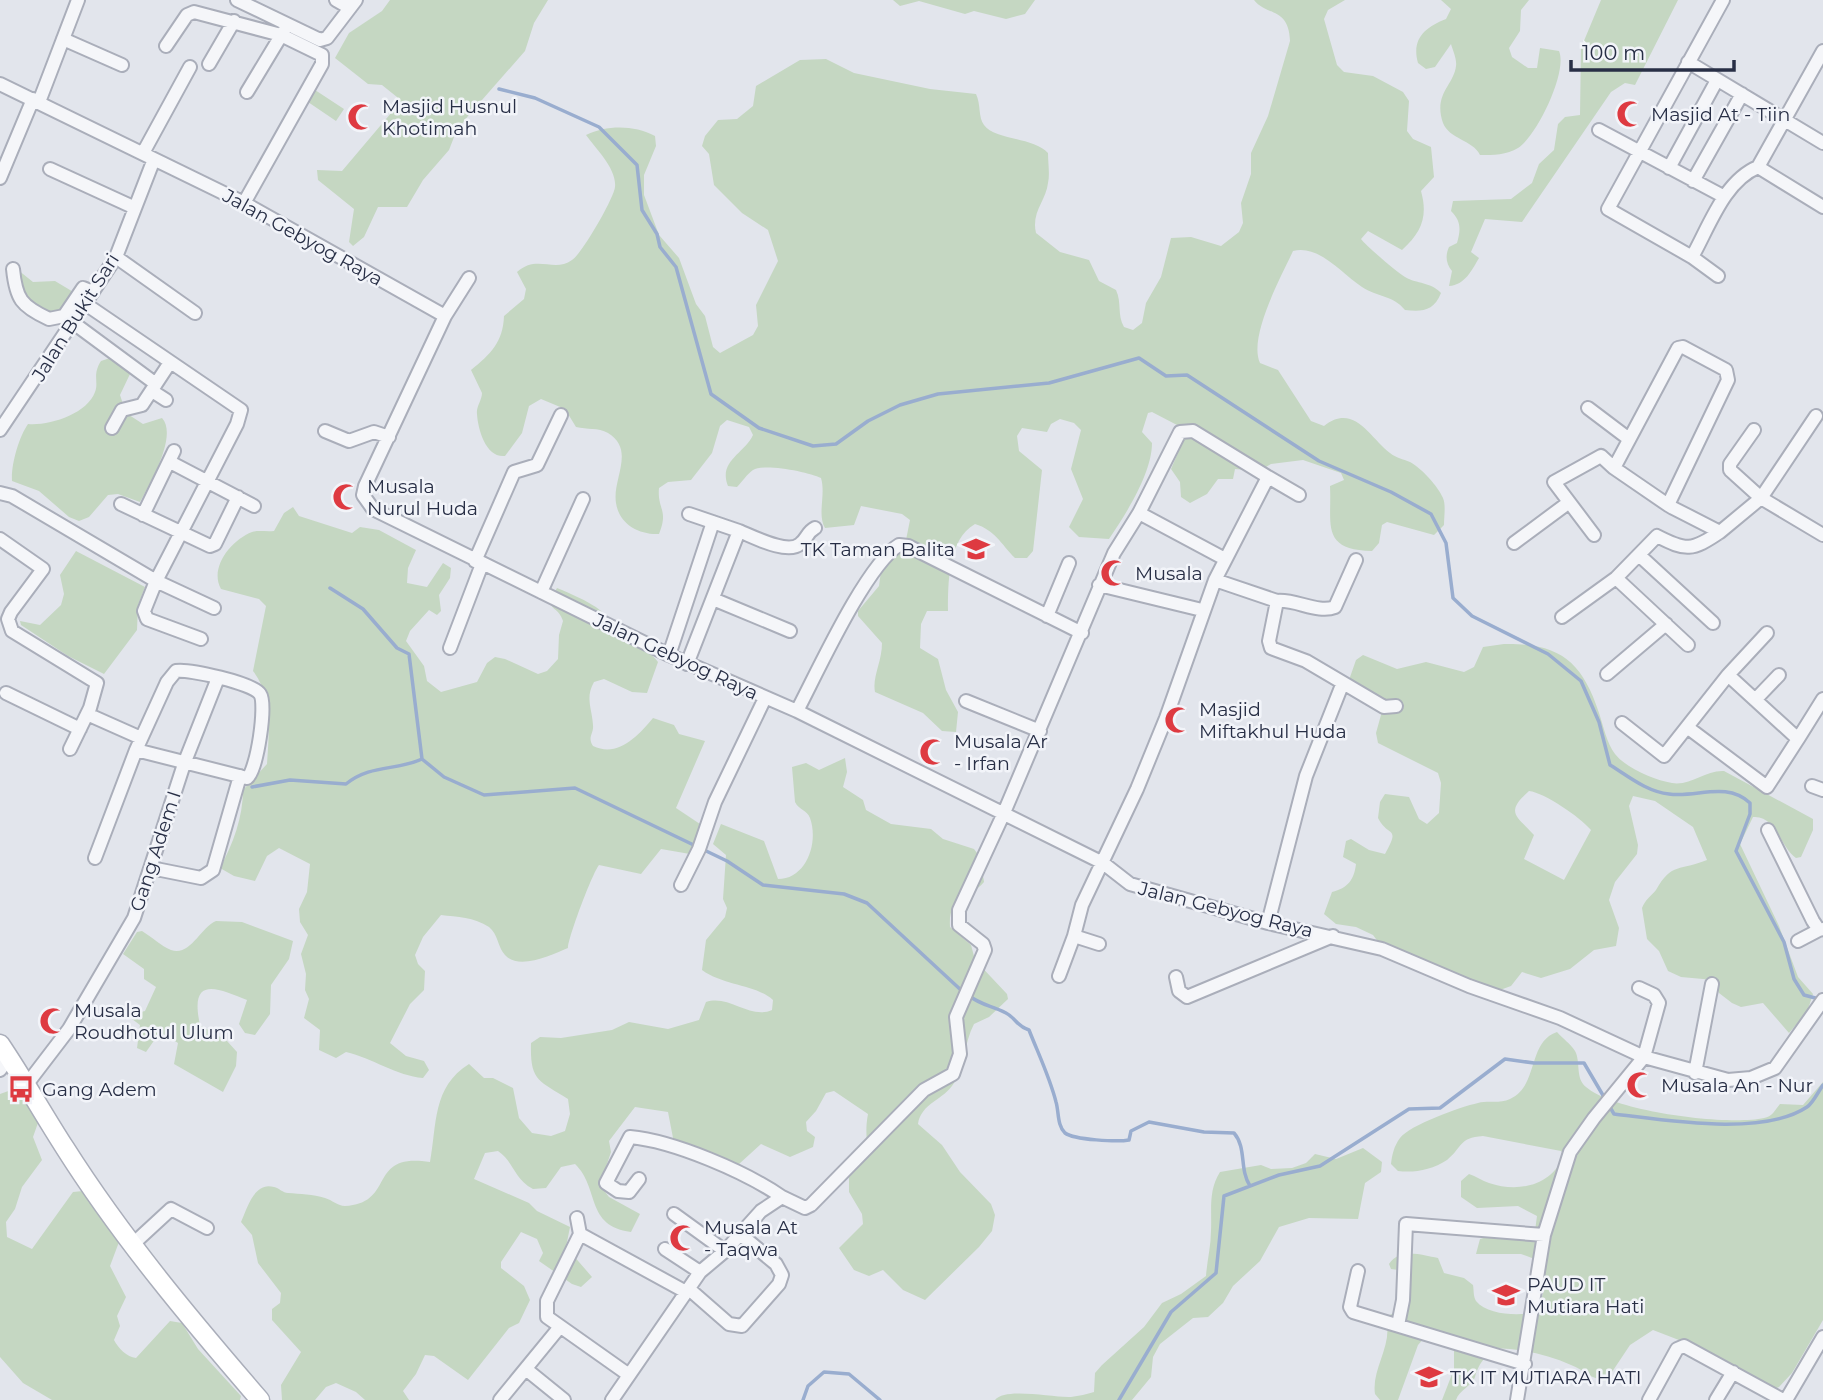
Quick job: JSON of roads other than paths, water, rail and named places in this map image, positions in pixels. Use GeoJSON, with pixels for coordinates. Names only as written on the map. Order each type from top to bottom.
{"type":"FeatureCollection","features":[{"type":"Feature","properties":{"kind":"main road"},"geometry":{"type":"LineString","coordinates":[[3,1057],[27,1084],[65,1149],[132,1244],[187,1315],[260,1400]]}},
{"type":"Feature","properties":{"kind":"street"},"geometry":{"type":"LineString","coordinates":[[0,178],[78,0]]}},
{"type":"Feature","properties":{"kind":"street"},"geometry":{"type":"LineString","coordinates":[[237,0],[322,55],[322,64],[244,203]]}},
{"type":"Feature","properties":{"kind":"street"},"geometry":{"type":"LineString","coordinates":[[166,46],[188,13],[200,13],[316,38],[327,38],[353,4],[336,0]]}},
{"type":"Feature","properties":{"kind":"street"},"geometry":{"type":"LineString","coordinates":[[1718,276],[1692,257],[1608,209],[1723,0]]}},
{"type":"Feature","properties":{"kind":"street"},"geometry":{"type":"LineString","coordinates":[[208,65],[234,21]]}},
{"type":"Feature","properties":{"kind":"street"},"geometry":{"type":"LineString","coordinates":[[247,92],[284,30]]}},
{"type":"Feature","properties":{"kind":"street"},"geometry":{"type":"LineString","coordinates":[[63,39],[122,65]]}},
{"type":"Feature","properties":{"kind":"street"},"geometry":{"type":"LineString","coordinates":[[1692,257],[1730,188],[1739,177],[1758,167],[1784,120],[1818,74],[1823,51]]}},
{"type":"Feature","properties":{"kind":"street"},"geometry":{"type":"LineString","coordinates":[[1688,62],[1823,143]]}},
{"type":"Feature","properties":{"kind":"street","name":"Jalan Bukit Sari"},"geometry":{"type":"LineString","coordinates":[[0,429],[68,319],[93,292],[116,257],[148,156],[190,67]]}},
{"type":"Feature","properties":{"kind":"street"},"geometry":{"type":"LineString","coordinates":[[1669,168],[1717,80]]}},
{"type":"Feature","properties":{"kind":"street","name":"Jalan Gebyog Raya"},"geometry":{"type":"LineString","coordinates":[[0,84],[244,203],[445,316],[365,486],[365,502],[373,509],[668,655],[797,711],[1102,863],[1130,884],[1268,923],[1382,949],[1469,986],[1560,1018],[1644,1057],[1695,1073],[1741,1080],[1769,1072],[1780,1063],[1820,1003]]}},
{"type":"Feature","properties":{"kind":"street"},"geometry":{"type":"LineString","coordinates":[[1693,181],[1742,94]]}},
{"type":"Feature","properties":{"kind":"street"},"geometry":{"type":"LineString","coordinates":[[1599,130],[1721,195]]}},
{"type":"Feature","properties":{"kind":"street"},"geometry":{"type":"LineString","coordinates":[[1758,167],[1823,208]]}},
{"type":"Feature","properties":{"kind":"street"},"geometry":{"type":"LineString","coordinates":[[50,169],[133,207]]}},
{"type":"Feature","properties":{"kind":"street"},"geometry":{"type":"LineString","coordinates":[[116,257],[195,313]]}},
{"type":"Feature","properties":{"kind":"street"},"geometry":{"type":"LineString","coordinates":[[13,269],[15,293],[20,299],[45,318],[68,319],[154,387],[166,400]]}},
{"type":"Feature","properties":{"kind":"street"},"geometry":{"type":"LineString","coordinates":[[445,316],[469,278]]}},
{"type":"Feature","properties":{"kind":"street"},"geometry":{"type":"LineString","coordinates":[[68,319],[83,288],[93,292]]}},
{"type":"Feature","properties":{"kind":"street"},"geometry":{"type":"LineString","coordinates":[[84,303],[169,364],[241,410],[208,483],[156,581],[144,611],[147,620],[201,639]]}},
{"type":"Feature","properties":{"kind":"street"},"geometry":{"type":"LineString","coordinates":[[1614,468],[1678,348],[1683,347],[1726,370],[1728,380],[1725,391],[1668,505]]}},
{"type":"Feature","properties":{"kind":"street"},"geometry":{"type":"LineString","coordinates":[[112,428],[122,410],[142,405],[169,364]]}},
{"type":"Feature","properties":{"kind":"street"},"geometry":{"type":"LineString","coordinates":[[1588,408],[1629,439]]}},
{"type":"Feature","properties":{"kind":"street"},"geometry":{"type":"LineString","coordinates":[[450,648],[479,562],[514,472],[537,465],[561,415]]}},
{"type":"Feature","properties":{"kind":"street"},"geometry":{"type":"LineString","coordinates":[[1562,617],[1616,578],[1657,536],[1677,547],[1684,547],[1720,532],[1761,498],[1816,416]]}},
{"type":"Feature","properties":{"kind":"street"},"geometry":{"type":"LineString","coordinates":[[325,430],[349,441],[374,432],[389,437]]}},
{"type":"Feature","properties":{"kind":"street"},"geometry":{"type":"LineString","coordinates":[[1754,430],[1729,467],[1761,498],[1823,535]]}},
{"type":"Feature","properties":{"kind":"street"},"geometry":{"type":"LineString","coordinates":[[639,1179],[629,1192],[618,1191],[606,1183],[630,1137],[654,1141],[725,1166],[805,1208],[925,1090],[953,1074],[960,1054],[956,1017],[985,950],[959,925],[957,917],[1040,731],[1114,553],[1139,513],[1180,432],[1193,431],[1205,437],[1299,495]]}},
{"type":"Feature","properties":{"kind":"street"},"geometry":{"type":"LineString","coordinates":[[143,515],[172,456],[208,483],[254,506]]}},
{"type":"Feature","properties":{"kind":"street"},"geometry":{"type":"LineString","coordinates":[[1594,536],[1553,482],[1601,456],[1668,505],[1720,532]]}},
{"type":"Feature","properties":{"kind":"street"},"geometry":{"type":"LineString","coordinates":[[1059,976],[1082,905],[1166,718],[1202,610],[1268,477]]}},
{"type":"Feature","properties":{"kind":"street"},"geometry":{"type":"LineString","coordinates":[[0,493],[12,496],[156,581],[214,608]]}},
{"type":"Feature","properties":{"kind":"street"},"geometry":{"type":"LineString","coordinates":[[121,504],[210,546],[215,544],[238,498]]}},
{"type":"Feature","properties":{"kind":"street"},"geometry":{"type":"LineString","coordinates":[[541,592],[583,499]]}},
{"type":"Feature","properties":{"kind":"street"},"geometry":{"type":"LineString","coordinates":[[1514,542],[1568,503]]}},
{"type":"Feature","properties":{"kind":"street"},"geometry":{"type":"LineString","coordinates":[[1139,513],[1225,559]]}},
{"type":"Feature","properties":{"kind":"street"},"geometry":{"type":"LineString","coordinates":[[689,514],[713,522],[737,535],[790,547],[801,543],[809,531],[816,528]]}},
{"type":"Feature","properties":{"kind":"street"},"geometry":{"type":"LineString","coordinates":[[668,655],[713,522]]}},
{"type":"Feature","properties":{"kind":"street"},"geometry":{"type":"LineString","coordinates":[[687,664],[737,535]]}},
{"type":"Feature","properties":{"kind":"street"},"geometry":{"type":"LineString","coordinates":[[0,539],[43,569],[11,612],[8,624],[12,631],[92,677],[97,683],[96,692],[70,749]]}},
{"type":"Feature","properties":{"kind":"street"},"geometry":{"type":"LineString","coordinates":[[797,711],[872,574],[888,552],[899,545],[908,546],[1082,633]]}},
{"type":"Feature","properties":{"kind":"street"},"geometry":{"type":"LineString","coordinates":[[1639,555],[1713,623]]}},
{"type":"Feature","properties":{"kind":"street"},"geometry":{"type":"LineString","coordinates":[[1215,580],[1278,601],[1286,600],[1329,609],[1335,607],[1356,560]]}},
{"type":"Feature","properties":{"kind":"street"},"geometry":{"type":"LineString","coordinates":[[1047,615],[1069,563]]}},
{"type":"Feature","properties":{"kind":"street"},"geometry":{"type":"LineString","coordinates":[[1616,578],[1688,645]]}},
{"type":"Feature","properties":{"kind":"street"},"geometry":{"type":"LineString","coordinates":[[1100,585],[1202,610]]}},
{"type":"Feature","properties":{"kind":"street"},"geometry":{"type":"LineString","coordinates":[[713,599],[790,631]]}},
{"type":"Feature","properties":{"kind":"street"},"geometry":{"type":"LineString","coordinates":[[1278,601],[1269,641],[1271,648],[1306,661],[1342,685],[1384,707],[1396,706]]}},
{"type":"Feature","properties":{"kind":"street"},"geometry":{"type":"LineString","coordinates":[[1607,674],[1666,624]]}},
{"type":"Feature","properties":{"kind":"street"},"geometry":{"type":"LineString","coordinates":[[1622,723],[1662,757],[1728,675],[1767,633]]}},
{"type":"Feature","properties":{"kind":"street"},"geometry":{"type":"LineString","coordinates":[[87,714],[139,744],[184,764],[247,778],[254,770],[262,701],[254,688],[186,670],[176,671],[167,682],[139,744],[94,858]]}},
{"type":"Feature","properties":{"kind":"street"},"geometry":{"type":"LineString","coordinates":[[1728,675],[1798,739]]}},
{"type":"Feature","properties":{"kind":"street"},"geometry":{"type":"LineString","coordinates":[[1755,700],[1779,675]]}},
{"type":"Feature","properties":{"kind":"street","name":"Gang Adem I"},"geometry":{"type":"LineString","coordinates":[[27,1084],[69,1029],[134,918],[184,764],[218,678]]}},
{"type":"Feature","properties":{"kind":"street"},"geometry":{"type":"LineString","coordinates":[[1268,923],[1306,776],[1342,685]]}},
{"type":"Feature","properties":{"kind":"street"},"geometry":{"type":"LineString","coordinates":[[6,693],[80,729]]}},
{"type":"Feature","properties":{"kind":"street"},"geometry":{"type":"LineString","coordinates":[[681,885],[699,848],[715,802],[765,698]]}},
{"type":"Feature","properties":{"kind":"street"},"geometry":{"type":"LineString","coordinates":[[1688,727],[1767,788],[1823,699]]}},
{"type":"Feature","properties":{"kind":"street"},"geometry":{"type":"LineString","coordinates":[[966,701],[1040,731]]}},
{"type":"Feature","properties":{"kind":"street"},"geometry":{"type":"LineString","coordinates":[[151,868],[201,878],[213,870],[240,776]]}},
{"type":"Feature","properties":{"kind":"street"},"geometry":{"type":"LineString","coordinates":[[1768,830],[1821,930],[1798,941]]}},
{"type":"Feature","properties":{"kind":"street"},"geometry":{"type":"LineString","coordinates":[[1074,936],[1099,944]]}},
{"type":"Feature","properties":{"kind":"street"},"geometry":{"type":"LineString","coordinates":[[1176,977],[1180,995],[1187,997],[1334,936]]}},
{"type":"Feature","properties":{"kind":"street"},"geometry":{"type":"LineString","coordinates":[[1695,1073],[1712,984]]}},
{"type":"Feature","properties":{"kind":"street"},"geometry":{"type":"LineString","coordinates":[[1520,1399],[1544,1235],[1570,1152],[1644,1057],[1659,1003],[1654,995],[1639,988]]}},
{"type":"Feature","properties":{"kind":"street"},"geometry":{"type":"LineString","coordinates":[[612,1400],[701,1272],[725,1251],[761,1211],[782,1196]]}},
{"type":"Feature","properties":{"kind":"street"},"geometry":{"type":"LineString","coordinates":[[132,1244],[163,1213],[171,1209],[207,1228]]}},
{"type":"Feature","properties":{"kind":"street"},"geometry":{"type":"LineString","coordinates":[[674,1214],[725,1251]]}},
{"type":"Feature","properties":{"kind":"street"},"geometry":{"type":"LineString","coordinates":[[577,1218],[580,1234],[545,1306],[547,1317],[629,1375]]}},
{"type":"Feature","properties":{"kind":"street"},"geometry":{"type":"LineString","coordinates":[[1398,1325],[1403,1300],[1406,1224],[1544,1235]]}},
{"type":"Feature","properties":{"kind":"street"},"geometry":{"type":"LineString","coordinates":[[580,1234],[687,1290],[735,1327],[749,1317],[779,1284],[782,1275],[776,1264],[740,1234]]}},
{"type":"Feature","properties":{"kind":"street"},"geometry":{"type":"LineString","coordinates":[[665,1249],[701,1272]]}},
{"type":"Feature","properties":{"kind":"street"},"geometry":{"type":"LineString","coordinates":[[1358,1271],[1350,1310],[1525,1364]]}},
{"type":"Feature","properties":{"kind":"street"},"geometry":{"type":"LineString","coordinates":[[500,1400],[559,1328]]}},
{"type":"Feature","properties":{"kind":"street"},"geometry":{"type":"LineString","coordinates":[[1649,1400],[1680,1347],[1688,1347],[1784,1400],[1819,1355],[1823,1337]]}},
{"type":"Feature","properties":{"kind":"street"},"geometry":{"type":"LineString","coordinates":[[527,1370],[564,1400]]}},
{"type":"Feature","properties":{"kind":"street"},"geometry":{"type":"LineString","coordinates":[[1716,1400],[1734,1372]]}},
{"type":"Feature","properties":{"kind":"waterway"},"geometry":{"type":"LineString","coordinates":[[499,89],[535,98],[599,127],[637,165],[642,210],[657,234],[660,247],[676,267],[711,394],[759,428],[813,446],[836,444],[868,421],[900,405],[938,394],[1049,383],[1139,358],[1166,376],[1187,375],[1319,461],[1391,492],[1431,514],[1446,543],[1453,598],[1472,616],[1548,654],[1581,681],[1599,722],[1610,765],[1638,783],[1661,793],[1731,793],[1750,803],[1750,814],[1736,851],[1784,942],[1794,979],[1804,995],[1819,999]]}},
{"type":"Feature","properties":{"kind":"waterway"},"geometry":{"type":"LineString","coordinates":[[330,588],[363,609],[397,648],[409,654],[422,759],[444,777],[484,795],[575,788],[727,861],[763,885],[844,894],[867,903],[962,991]]}},
{"type":"Feature","properties":{"kind":"waterway"},"geometry":{"type":"LineString","coordinates":[[252,787],[290,780],[346,784],[374,770],[422,759]]}},
{"type":"Feature","properties":{"kind":"waterway"},"geometry":{"type":"LineString","coordinates":[[968,995],[1006,1013],[1029,1030],[1051,1084],[1059,1122],[1065,1133],[1086,1139],[1129,1140],[1131,1131],[1149,1122],[1204,1132],[1234,1133],[1240,1145],[1250,1186]]}},
{"type":"Feature","properties":{"kind":"waterway"},"geometry":{"type":"LineString","coordinates":[[1119,1400],[1171,1312],[1216,1273],[1224,1196],[1279,1175],[1320,1166],[1409,1109],[1440,1108],[1505,1059],[1534,1063],[1584,1063],[1614,1114],[1686,1122],[1740,1124],[1765,1122],[1788,1116],[1807,1107],[1823,1085]]}},
{"type":"Feature","properties":{"kind":"waterway"},"geometry":{"type":"LineString","coordinates":[[803,1400],[808,1386],[824,1372],[849,1374],[880,1400]]}},
{"type":"Feature","properties":{"kind":"place","name":"Masjid At - Tiin"},"geometry":{"type":"Point","coordinates":[1630,114]}},
{"type":"Feature","properties":{"kind":"place","name":"Masjid Husnul Khotimah"},"geometry":{"type":"Point","coordinates":[361,117]}},
{"type":"Feature","properties":{"kind":"place","name":"Musala Nurul Huda"},"geometry":{"type":"Point","coordinates":[346,497]}},
{"type":"Feature","properties":{"kind":"place","name":"TK Taman Balita"},"geometry":{"type":"Point","coordinates":[976,549]}},
{"type":"Feature","properties":{"kind":"place","name":"Musala"},"geometry":{"type":"Point","coordinates":[1114,573]}},
{"type":"Feature","properties":{"kind":"place","name":"Masjid Miftakhul Huda"},"geometry":{"type":"Point","coordinates":[1178,720]}},
{"type":"Feature","properties":{"kind":"place","name":"Musala Ar - Irfan"},"geometry":{"type":"Point","coordinates":[933,752]}},
{"type":"Feature","properties":{"kind":"place","name":"Musala Roudhotul Ulum"},"geometry":{"type":"Point","coordinates":[53,1021]}},
{"type":"Feature","properties":{"kind":"place","name":"Musala An - Nur"},"geometry":{"type":"Point","coordinates":[1640,1085]}},
{"type":"Feature","properties":{"kind":"place","name":"Gang Adem"},"geometry":{"type":"Point","coordinates":[21,1089]}},
{"type":"Feature","properties":{"kind":"place","name":"Musala At - Taqwa"},"geometry":{"type":"Point","coordinates":[683,1238]}},
{"type":"Feature","properties":{"kind":"place","name":"PAUD IT Mutiara Hati"},"geometry":{"type":"Point","coordinates":[1506,1295]}},
{"type":"Feature","properties":{"kind":"place","name":"TK IT MUTIARA HATI"},"geometry":{"type":"Point","coordinates":[1429,1377]}}]}
